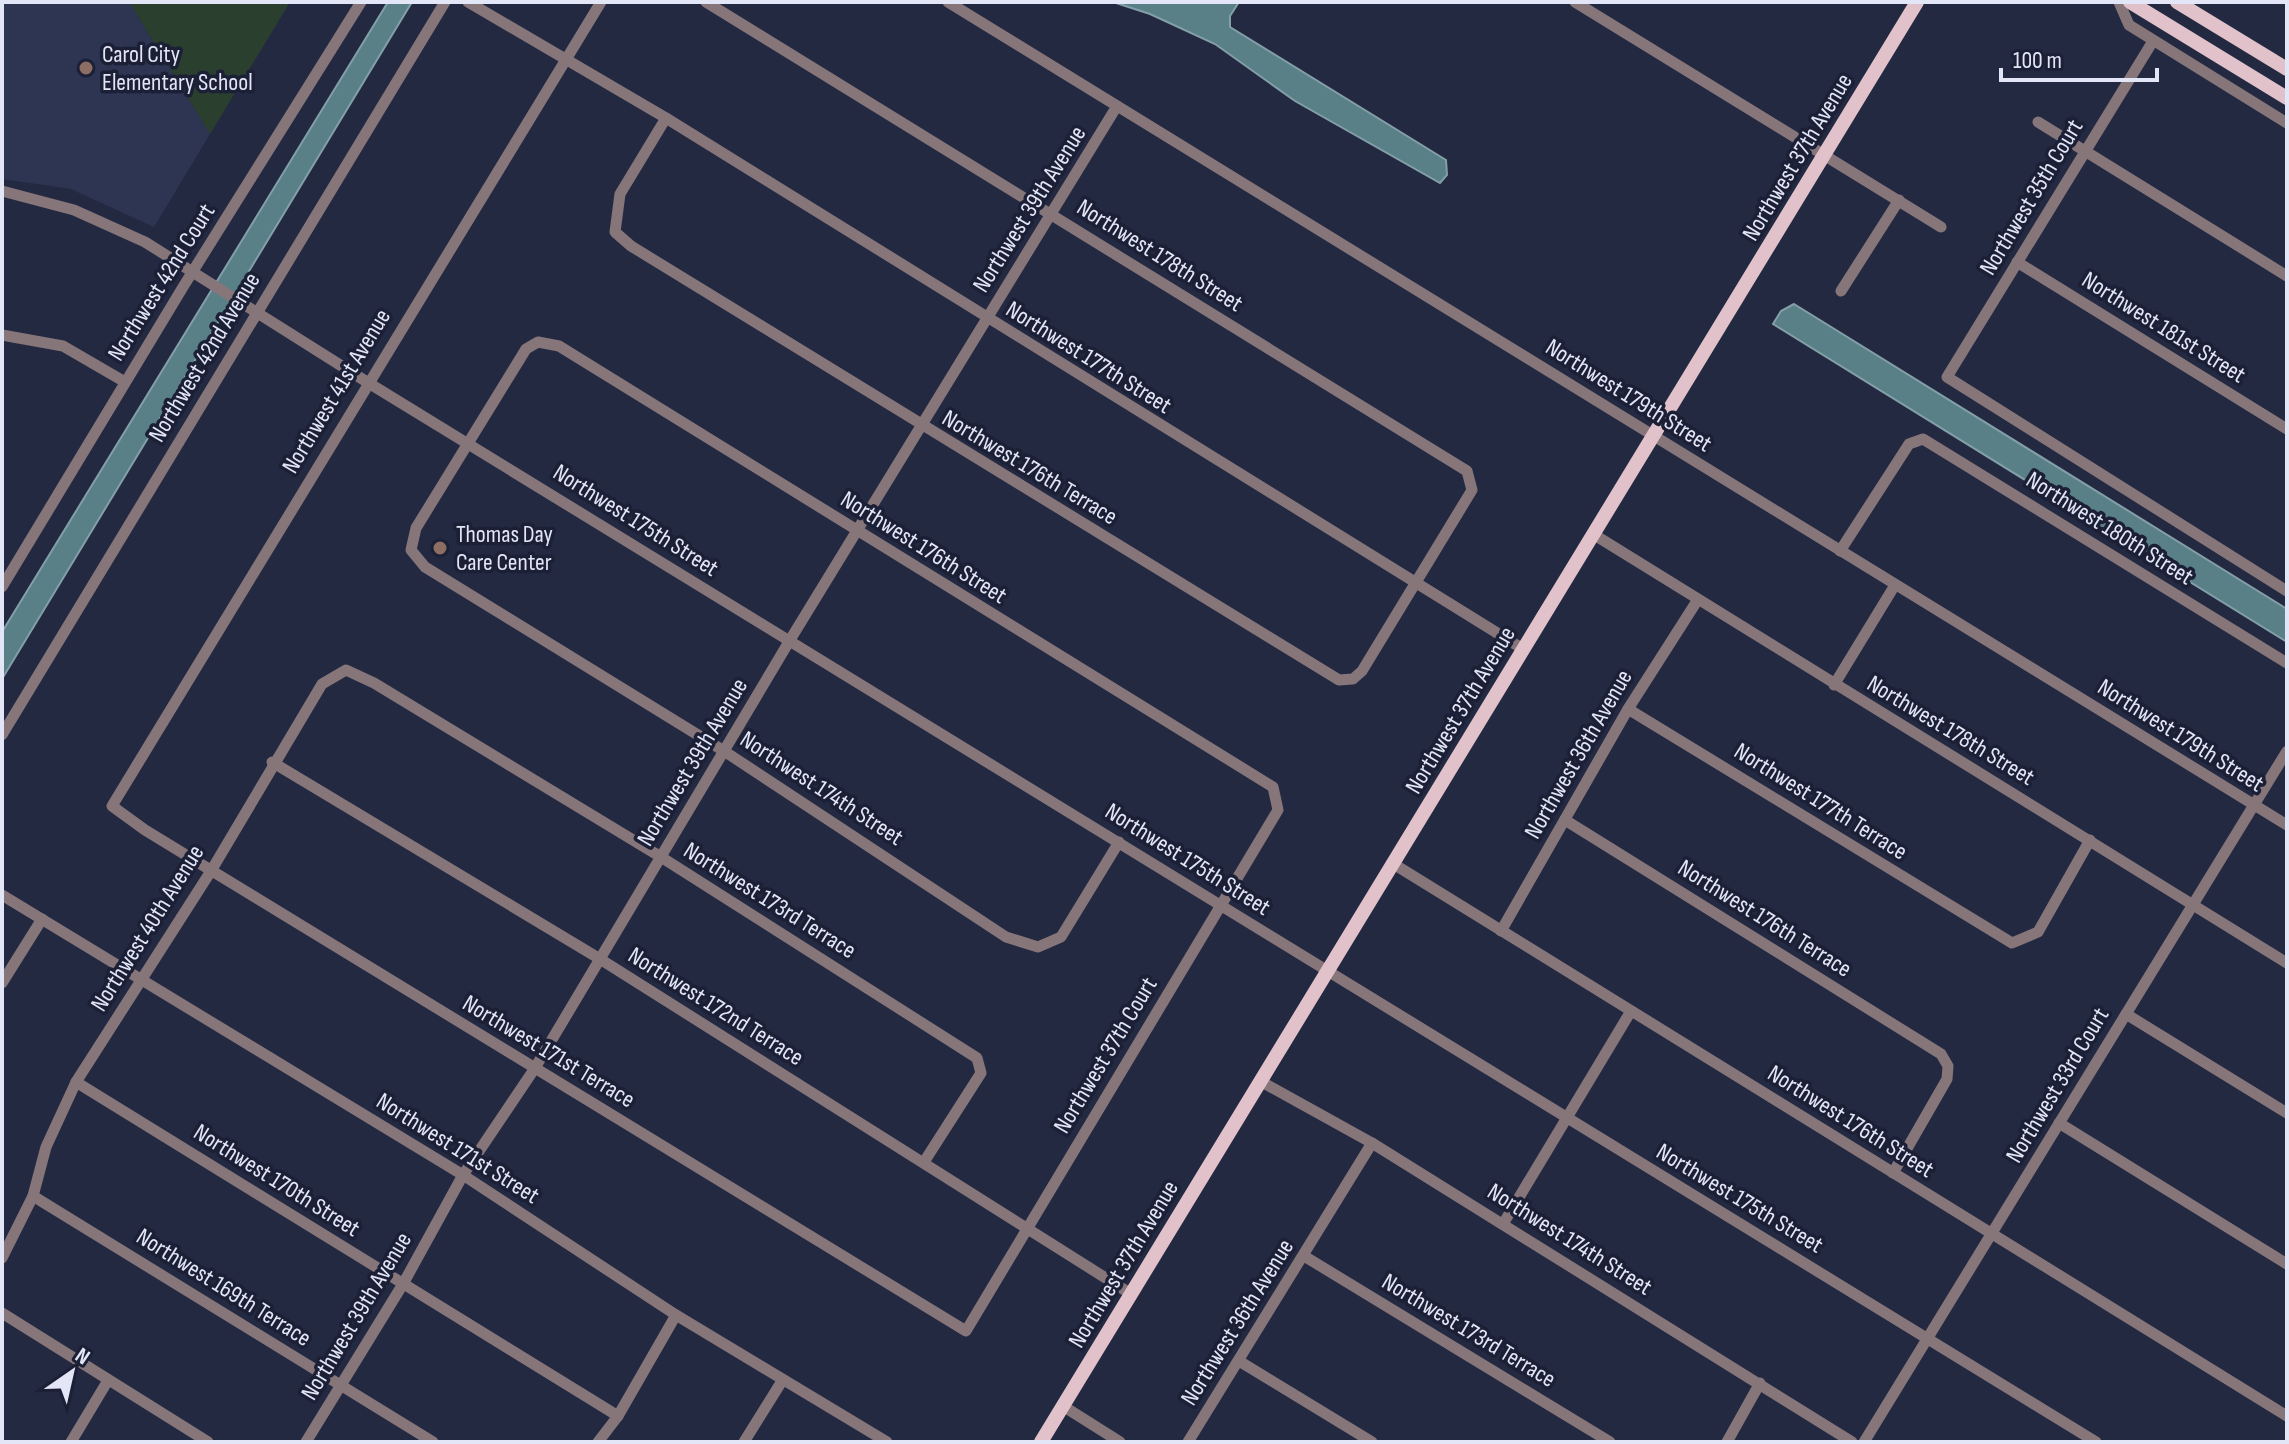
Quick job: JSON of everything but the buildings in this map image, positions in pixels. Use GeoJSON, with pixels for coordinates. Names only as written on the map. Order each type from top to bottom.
{"type":"FeatureCollection","features":[{"type":"Feature","properties":{"kind":"main road","name":"Northwest 37th Avenue"},"geometry":{"type":"LineString","coordinates":[[1041,1442],[1917,2]]}},
{"type":"Feature","properties":{"kind":"main road"},"geometry":{"type":"LineString","coordinates":[[2130,2],[2287,98]]}},
{"type":"Feature","properties":{"kind":"main road"},"geometry":{"type":"LineString","coordinates":[[2177,2],[2287,69]]}},
{"type":"Feature","properties":{"kind":"street","name":"Northwest 42nd Court"},"geometry":{"type":"LineString","coordinates":[[2,587],[192,271],[361,2]]}},
{"type":"Feature","properties":{"kind":"street","name":"Northwest 42nd Avenue"},"geometry":{"type":"LineString","coordinates":[[2,735],[445,2]]}},
{"type":"Feature","properties":{"kind":"street","name":"Northwest 177th Street"},"geometry":{"type":"LineString","coordinates":[[468,2],[666,118],[987,320],[1523,649]]}},
{"type":"Feature","properties":{"kind":"street","name":"Northwest 41st Avenue"},"geometry":{"type":"LineString","coordinates":[[112,806],[564,58],[601,2]]}},
{"type":"Feature","properties":{"kind":"street","name":"Northwest 178th Street"},"geometry":{"type":"LineString","coordinates":[[706,2],[1467,471],[1472,490],[1416,583]]}},
{"type":"Feature","properties":{"kind":"street","name":"Northwest 179th Street"},"geometry":{"type":"LineString","coordinates":[[948,2],[2287,825]]}},
{"type":"Feature","properties":{"kind":"street"},"geometry":{"type":"LineString","coordinates":[[1575,2],[1941,227]]}},
{"type":"Feature","properties":{"kind":"street"},"geometry":{"type":"LineString","coordinates":[[2119,2],[2129,25],[2287,123]]}},
{"type":"Feature","properties":{"kind":"street","name":"Northwest 35th Court"},"geometry":{"type":"LineString","coordinates":[[1947,377],[2153,41]]}},
{"type":"Feature","properties":{"kind":"street","name":"Northwest 39th Avenue"},"geometry":{"type":"LineString","coordinates":[[306,1442],[403,1284],[463,1175],[535,1068],[790,640],[923,428],[1117,106]]}},
{"type":"Feature","properties":{"kind":"street","name":"Northwest 176th Terrace"},"geometry":{"type":"LineString","coordinates":[[666,118],[620,194],[615,232],[700,290],[1339,680],[1353,679],[1362,671],[1416,583]]}},
{"type":"Feature","properties":{"kind":"street"},"geometry":{"type":"LineString","coordinates":[[2038,122],[2287,276]]}},
{"type":"Feature","properties":{"kind":"street","name":"Northwest 175th Street"},"geometry":{"type":"LineString","coordinates":[[2,191],[74,210],[145,242],[367,382],[2096,1442]]}},
{"type":"Feature","properties":{"kind":"street"},"geometry":{"type":"LineString","coordinates":[[1841,291],[1899,200]]}},
{"type":"Feature","properties":{"kind":"street","name":"Northwest 181st Street"},"geometry":{"type":"LineString","coordinates":[[2017,262],[2287,429]]}},
{"type":"Feature","properties":{"kind":"street"},"geometry":{"type":"LineString","coordinates":[[2,335],[63,346],[125,382]]}},
{"type":"Feature","properties":{"kind":"street","name":"Northwest 176th Street"},"geometry":{"type":"LineString","coordinates":[[468,442],[526,349],[538,342],[559,346],[1273,787],[1278,800]]}},
{"type":"Feature","properties":{"kind":"street","name":"Northwest 180th Street"},"geometry":{"type":"LineString","coordinates":[[1947,377],[2287,591]]}},
{"type":"Feature","properties":{"kind":"street","name":"Northwest 180th Street"},"geometry":{"type":"LineString","coordinates":[[1840,551],[1909,444],[1923,439],[2287,663]]}},
{"type":"Feature","properties":{"kind":"street","name":"Northwest 174th Street"},"geometry":{"type":"LineString","coordinates":[[468,442],[416,528],[411,550],[425,567],[724,751],[1006,937],[1038,947],[1061,937],[1119,842]]}},
{"type":"Feature","properties":{"kind":"street","name":"Northwest 178th Street"},"geometry":{"type":"LineString","coordinates":[[1593,534],[2287,963]]}},
{"type":"Feature","properties":{"kind":"street"},"geometry":{"type":"LineString","coordinates":[[1834,685],[1895,585]]}},
{"type":"Feature","properties":{"kind":"street","name":"Northwest 36th Avenue"},"geometry":{"type":"LineString","coordinates":[[1501,931],[1628,709],[1697,601]]}},
{"type":"Feature","properties":{"kind":"street","name":"Northwest 40th Avenue"},"geometry":{"type":"LineString","coordinates":[[2,1258],[33,1196],[46,1147],[76,1082],[211,871],[272,762],[322,684],[346,670],[374,683]]}},
{"type":"Feature","properties":{"kind":"street","name":"Northwest 173rd Terrace"},"geometry":{"type":"LineString","coordinates":[[374,683],[661,857],[977,1058],[981,1073],[924,1162]]}},
{"type":"Feature","properties":{"kind":"street","name":"Northwest 177th Terrace"},"geometry":{"type":"LineString","coordinates":[[1628,709],[2012,943],[2038,932],[2090,840]]}},
{"type":"Feature","properties":{"kind":"street","name":"Northwest 33rd Court"},"geometry":{"type":"LineString","coordinates":[[1864,1442],[2287,751]]}},
{"type":"Feature","properties":{"kind":"street","name":"Northwest 172nd Terrace"},"geometry":{"type":"LineString","coordinates":[[272,762],[600,959],[1131,1294]]}},
{"type":"Feature","properties":{"kind":"street","name":"Northwest 37th Court"},"geometry":{"type":"LineString","coordinates":[[966,1331],[1278,810],[1278,800]]}},
{"type":"Feature","properties":{"kind":"street","name":"Northwest 171st Terrace"},"geometry":{"type":"LineString","coordinates":[[112,806],[211,871],[966,1331]]}},
{"type":"Feature","properties":{"kind":"street","name":"Northwest 176th Terrace"},"geometry":{"type":"LineString","coordinates":[[1565,820],[1941,1054],[1948,1066],[1947,1079],[1893,1173]]}},
{"type":"Feature","properties":{"kind":"street","name":"Northwest 176th Street"},"geometry":{"type":"LineString","coordinates":[[1392,863],[2287,1416]]}},
{"type":"Feature","properties":{"kind":"street","name":"Northwest 171st Street"},"geometry":{"type":"LineString","coordinates":[[2,895],[463,1175],[676,1315],[887,1442]]}},
{"type":"Feature","properties":{"kind":"street"},"geometry":{"type":"LineString","coordinates":[[2,983],[42,919]]}},
{"type":"Feature","properties":{"kind":"street"},"geometry":{"type":"LineString","coordinates":[[1503,1224],[1631,1011]]}},
{"type":"Feature","properties":{"kind":"street"},"geometry":{"type":"LineString","coordinates":[[2126,1014],[2287,1113]]}},
{"type":"Feature","properties":{"kind":"street","name":"Northwest 174th Street"},"geometry":{"type":"LineString","coordinates":[[1260,1081],[1372,1143],[1852,1442]]}},
{"type":"Feature","properties":{"kind":"street","name":"Northwest 170th Street"},"geometry":{"type":"LineString","coordinates":[[76,1082],[618,1416]]}},
{"type":"Feature","properties":{"kind":"street"},"geometry":{"type":"LineString","coordinates":[[2059,1123],[2287,1264]]}},
{"type":"Feature","properties":{"kind":"street","name":"Northwest 36th Avenue"},"geometry":{"type":"LineString","coordinates":[[1188,1442],[1372,1143]]}},
{"type":"Feature","properties":{"kind":"street","name":"Northwest 169th Terrace"},"geometry":{"type":"LineString","coordinates":[[33,1196],[433,1442]]}},
{"type":"Feature","properties":{"kind":"street","name":"Northwest 173rd Terrace"},"geometry":{"type":"LineString","coordinates":[[1304,1256],[1610,1442]]}},
{"type":"Feature","properties":{"kind":"street"},"geometry":{"type":"LineString","coordinates":[[2,1313],[107,1382],[208,1442]]}},
{"type":"Feature","properties":{"kind":"street"},"geometry":{"type":"LineString","coordinates":[[598,1442],[618,1416],[676,1315]]}},
{"type":"Feature","properties":{"kind":"street"},"geometry":{"type":"LineString","coordinates":[[1239,1361],[1372,1442]]}},
{"type":"Feature","properties":{"kind":"street"},"geometry":{"type":"LineString","coordinates":[[744,1442],[782,1381]]}},
{"type":"Feature","properties":{"kind":"street"},"geometry":{"type":"LineString","coordinates":[[71,1442],[107,1382]]}},
{"type":"Feature","properties":{"kind":"street"},"geometry":{"type":"LineString","coordinates":[[1727,1442],[1760,1383]]}},
{"type":"Feature","properties":{"kind":"street"},"geometry":{"type":"LineString","coordinates":[[1063,1406],[1120,1442]]}},
{"type":"Feature","properties":{"kind":"shaded area","name":"Carol City Elementary School"},"geometry":{"type":"Polygon","coordinates":[[[2,2],[129,2],[210,134],[154,227],[71,189],[2,179],[2,2]]]}},
{"type":"Feature","properties":{"kind":"shaded area"},"geometry":{"type":"Polygon","coordinates":[[[129,2],[290,2],[210,134],[129,2]]]}},
{"type":"Feature","properties":{"kind":"shaded area"},"geometry":{"type":"Polygon","coordinates":[[[388,2],[412,2],[2,679],[2,632],[388,2]]]}},
{"type":"Feature","properties":{"kind":"shaded area"},"geometry":{"type":"Polygon","coordinates":[[[1113,2],[1239,2],[1230,16],[1230,27],[1446,160],[1447,175],[1440,183],[1295,101],[1215,44],[1150,14],[1113,2]]]}},
{"type":"Feature","properties":{"kind":"shaded area"},"geometry":{"type":"Polygon","coordinates":[[[1794,304],[2287,609],[2287,642],[1773,324],[1781,311],[1794,304]]]}},
{"type":"Feature","properties":{"kind":"place","name":"Carol City Elementary School"},"geometry":{"type":"Point","coordinates":[86,68]}},
{"type":"Feature","properties":{"kind":"place","name":"Thomas Day Care Center"},"geometry":{"type":"Point","coordinates":[440,548]}}]}
